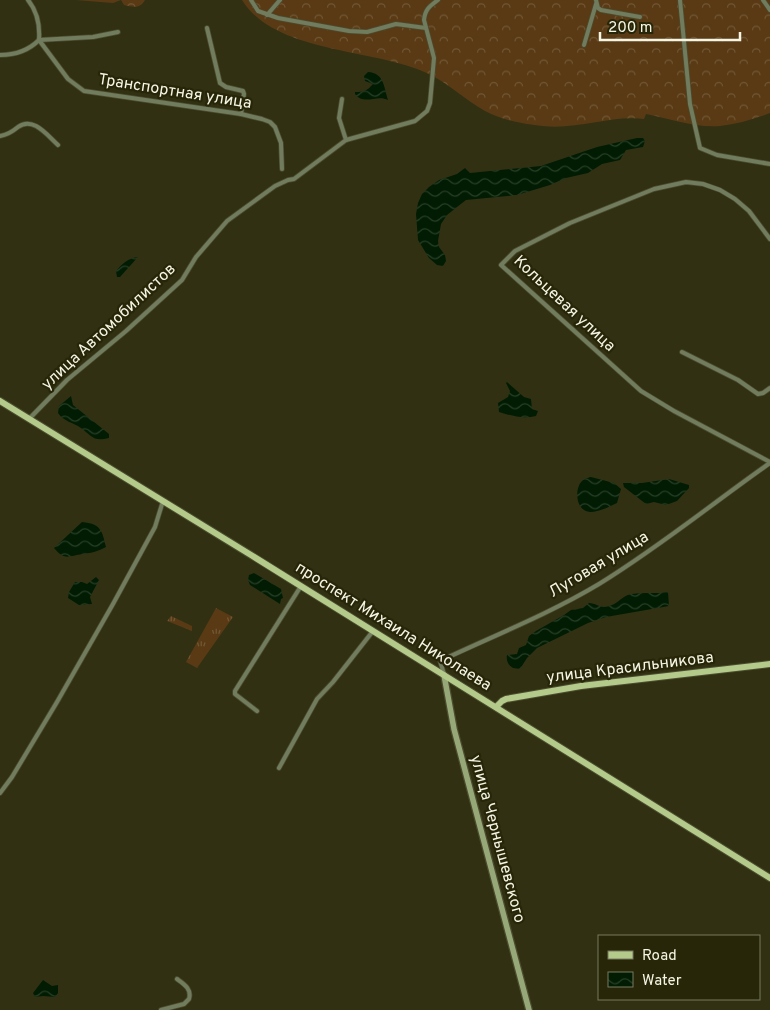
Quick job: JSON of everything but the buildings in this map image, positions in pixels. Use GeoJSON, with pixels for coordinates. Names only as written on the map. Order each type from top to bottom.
{"type":"FeatureCollection","features":[{"type":"Feature","properties":{"kind":"main road","name":"проспект Михаила Николаева"},"geometry":{"type":"LineString","coordinates":[[0,401],[373,630],[770,878]]}},
{"type":"Feature","properties":{"kind":"main road","name":"улица Красильникова"},"geometry":{"type":"LineString","coordinates":[[496,707],[506,699],[581,686],[770,664]]}},
{"type":"Feature","properties":{"kind":"main road","name":"улица Чернышевского"},"geometry":{"type":"LineString","coordinates":[[444,674],[456,738],[529,1010]]}},
{"type":"Feature","properties":{"kind":"street"},"geometry":{"type":"LineString","coordinates":[[251,0],[258,11],[286,21],[362,32],[396,24],[426,28]]}},
{"type":"Feature","properties":{"kind":"street"},"geometry":{"type":"LineString","coordinates":[[267,15],[280,0]]}},
{"type":"Feature","properties":{"kind":"street","name":"улица Автомобилистов"},"geometry":{"type":"LineString","coordinates":[[29,419],[67,380],[182,280],[196,257],[228,221],[275,186],[294,179],[346,140],[415,121],[427,111],[434,76],[434,58],[426,28],[425,13],[427,8],[438,0]]}},
{"type":"Feature","properties":{"kind":"street"},"geometry":{"type":"LineString","coordinates":[[680,0],[690,104],[700,148],[717,155],[770,164]]}},
{"type":"Feature","properties":{"kind":"street"},"geometry":{"type":"LineString","coordinates":[[763,0],[770,10]]}},
{"type":"Feature","properties":{"kind":"street"},"geometry":{"type":"LineString","coordinates":[[31,1],[40,29],[39,40]]}},
{"type":"Feature","properties":{"kind":"street"},"geometry":{"type":"LineString","coordinates":[[596,2],[600,10],[640,17]]}},
{"type":"Feature","properties":{"kind":"street"},"geometry":{"type":"LineString","coordinates":[[584,45],[596,2]]}},
{"type":"Feature","properties":{"kind":"street"},"geometry":{"type":"LineString","coordinates":[[207,28],[220,83],[226,87],[243,91],[241,114]]}},
{"type":"Feature","properties":{"kind":"street"},"geometry":{"type":"LineString","coordinates":[[0,55],[24,51],[39,40],[93,37],[118,32]]}},
{"type":"Feature","properties":{"kind":"street","name":"Транспортная улица"},"geometry":{"type":"LineString","coordinates":[[39,40],[68,78],[84,91],[241,114],[270,122],[275,127],[281,143],[282,169]]}},
{"type":"Feature","properties":{"kind":"street"},"geometry":{"type":"LineString","coordinates":[[342,99],[339,118],[346,140]]}},
{"type":"Feature","properties":{"kind":"street"},"geometry":{"type":"LineString","coordinates":[[0,136],[6,135],[21,125],[29,123],[58,145]]}},
{"type":"Feature","properties":{"kind":"street","name":"Кольцевая улица"},"geometry":{"type":"LineString","coordinates":[[770,240],[749,211],[735,199],[720,190],[704,184],[686,182],[648,191],[570,223],[515,251],[501,265],[641,392],[770,462]]}},
{"type":"Feature","properties":{"kind":"street"},"geometry":{"type":"LineString","coordinates":[[682,352],[738,380],[758,394],[770,388]]}},
{"type":"Feature","properties":{"kind":"street","name":"Луговая улица"},"geometry":{"type":"LineString","coordinates":[[444,674],[440,661],[571,600],[600,584],[770,462]]}},
{"type":"Feature","properties":{"kind":"street"},"geometry":{"type":"LineString","coordinates":[[0,793],[12,777],[113,604],[155,527],[163,501]]}},
{"type":"Feature","properties":{"kind":"street"},"geometry":{"type":"LineString","coordinates":[[257,711],[235,694],[235,691],[301,586]]}},
{"type":"Feature","properties":{"kind":"street"},"geometry":{"type":"LineString","coordinates":[[279,768],[317,699],[333,682],[373,630]]}},
{"type":"Feature","properties":{"kind":"street"},"geometry":{"type":"LineString","coordinates":[[161,1010],[184,1004],[189,1000],[190,993],[177,979]]}},
{"type":"Feature","properties":{"kind":"green space"},"geometry":{"type":"Polygon","coordinates":[[[76,0],[121,0],[113,3],[76,0]]]}},
{"type":"Feature","properties":{"kind":"green space"},"geometry":{"type":"Polygon","coordinates":[[[121,0],[145,0],[141,5],[133,7],[124,5],[121,0]]]}},
{"type":"Feature","properties":{"kind":"green space"},"geometry":{"type":"Polygon","coordinates":[[[242,0],[770,0],[770,113],[720,126],[692,124],[646,114],[644,119],[619,119],[556,127],[513,121],[485,111],[438,79],[409,66],[329,48],[303,41],[278,31],[258,18],[242,0]]]}},
{"type":"Feature","properties":{"kind":"green space"},"geometry":{"type":"Polygon","coordinates":[[[216,608],[233,617],[197,668],[186,662],[216,608]]]}},
{"type":"Feature","properties":{"kind":"green space"},"geometry":{"type":"Polygon","coordinates":[[[171,616],[192,626],[192,631],[167,621],[171,616]]]}},
{"type":"Feature","properties":{"kind":"water"},"geometry":{"type":"Polygon","coordinates":[[[368,72],[380,78],[388,100],[379,98],[366,100],[355,94],[355,92],[367,90],[373,84],[365,81],[364,76],[368,72]]]}},
{"type":"Feature","properties":{"kind":"water"},"geometry":{"type":"Polygon","coordinates":[[[643,138],[645,141],[643,147],[626,150],[620,160],[602,164],[588,173],[566,178],[517,195],[466,200],[447,215],[441,224],[438,241],[439,247],[445,255],[446,261],[443,266],[437,265],[429,258],[418,240],[416,214],[418,203],[422,194],[439,180],[457,174],[465,168],[470,173],[541,166],[597,147],[643,138]]]}},
{"type":"Feature","properties":{"kind":"water"},"geometry":{"type":"Polygon","coordinates":[[[138,257],[120,277],[117,277],[116,271],[121,266],[128,260],[138,257]]]}},
{"type":"Feature","properties":{"kind":"water"},"geometry":{"type":"Polygon","coordinates":[[[507,382],[524,397],[531,399],[532,409],[538,411],[536,416],[518,417],[499,412],[498,403],[508,397],[510,391],[507,382]]]}},
{"type":"Feature","properties":{"kind":"water"},"geometry":{"type":"Polygon","coordinates":[[[71,396],[73,405],[109,434],[109,438],[93,438],[78,426],[60,416],[58,413],[59,406],[71,396]]]}},
{"type":"Feature","properties":{"kind":"water"},"geometry":{"type":"Polygon","coordinates":[[[591,477],[614,483],[621,489],[617,503],[593,512],[585,511],[581,508],[577,493],[578,488],[583,480],[591,477]]]}},
{"type":"Feature","properties":{"kind":"water"},"geometry":{"type":"Polygon","coordinates":[[[669,479],[689,485],[689,488],[677,501],[666,505],[654,502],[646,504],[624,487],[623,483],[642,483],[669,479]]]}},
{"type":"Feature","properties":{"kind":"water"},"geometry":{"type":"Polygon","coordinates":[[[82,522],[93,524],[100,529],[106,547],[98,551],[70,556],[61,555],[54,548],[82,522]]]}},
{"type":"Feature","properties":{"kind":"water"},"geometry":{"type":"Polygon","coordinates":[[[254,573],[281,589],[283,598],[280,604],[250,585],[249,575],[254,573]]]}},
{"type":"Feature","properties":{"kind":"water"},"geometry":{"type":"Polygon","coordinates":[[[96,577],[99,580],[90,597],[92,604],[79,605],[68,598],[75,582],[87,584],[96,577]]]}},
{"type":"Feature","properties":{"kind":"water"},"geometry":{"type":"Polygon","coordinates":[[[668,592],[669,606],[606,617],[588,623],[537,648],[520,669],[513,668],[508,663],[507,655],[517,654],[519,648],[526,645],[529,636],[571,610],[583,608],[589,603],[602,607],[609,606],[632,594],[668,592]]]}},
{"type":"Feature","properties":{"kind":"water"},"geometry":{"type":"Polygon","coordinates":[[[43,980],[52,986],[58,985],[58,993],[55,997],[35,997],[33,993],[43,980]]]}}]}
